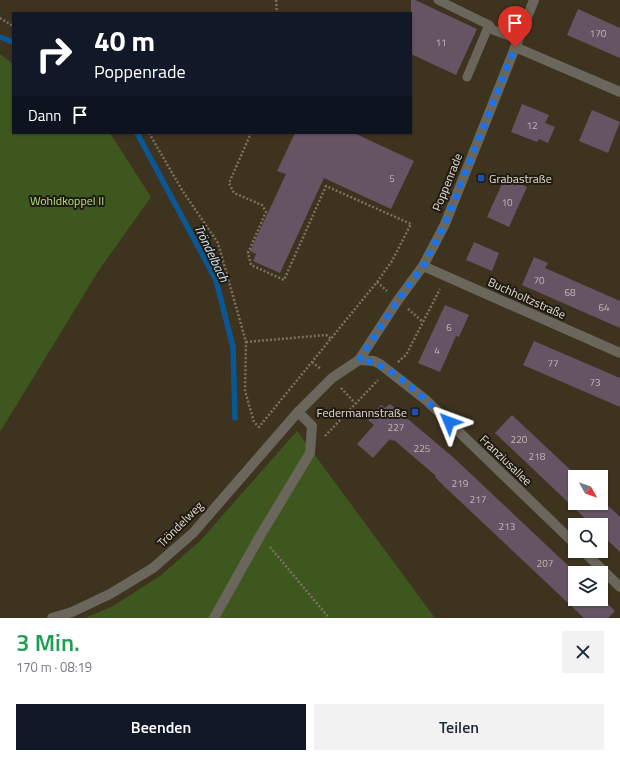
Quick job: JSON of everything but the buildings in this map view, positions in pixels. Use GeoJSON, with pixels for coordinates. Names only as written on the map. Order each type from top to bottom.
{"type":"FeatureCollection","features":[{"type":"Feature","properties":{"kind":"street","name":"Poppenrade"},"geometry":{"type":"LineString","coordinates":[[359,360],[398,300],[423,266],[445,224],[534,0]]}},
{"type":"Feature","properties":{"kind":"street"},"geometry":{"type":"LineString","coordinates":[[516,43],[620,92]]}},
{"type":"Feature","properties":{"kind":"street","name":"Buchholtzstraße"},"geometry":{"type":"LineString","coordinates":[[423,266],[620,353]]}},
{"type":"Feature","properties":{"kind":"street","name":"Tröndelweg"},"geometry":{"type":"LineString","coordinates":[[52,618],[72,612],[110,594],[153,568],[193,533],[298,412],[332,378],[359,360]]}},
{"type":"Feature","properties":{"kind":"street","name":"Franziusallee"},"geometry":{"type":"LineString","coordinates":[[359,360],[374,361],[380,364],[426,400],[568,537]]}},
{"type":"Feature","properties":{"kind":"street"},"geometry":{"type":"LineString","coordinates":[[214,618],[260,536],[310,453],[312,426],[298,412]]}},
{"type":"Feature","properties":{"kind":"street"},"geometry":{"type":"LineString","coordinates":[[590,558],[620,587]]}},
{"type":"Feature","properties":{"kind":"lane"},"geometry":{"type":"LineString","coordinates":[[438,0],[489,25],[493,30],[516,43]]}},
{"type":"Feature","properties":{"kind":"lane"},"geometry":{"type":"LineString","coordinates":[[467,77],[489,25]]}},
{"type":"Feature","properties":{"kind":"path"},"geometry":{"type":"LineString","coordinates":[[276,0],[277,12]]}},
{"type":"Feature","properties":{"kind":"path"},"geometry":{"type":"LineString","coordinates":[[0,18],[12,25]]}},
{"type":"Feature","properties":{"kind":"path"},"geometry":{"type":"LineString","coordinates":[[149,134],[182,190],[218,243],[246,342],[246,391],[254,422],[259,427],[392,261],[411,224],[326,186],[284,280],[252,265],[248,253],[266,212],[262,205],[234,193],[229,183],[251,134]]}},
{"type":"Feature","properties":{"kind":"path"},"geometry":{"type":"LineString","coordinates":[[246,342],[326,336],[331,339]]}},
{"type":"Feature","properties":{"kind":"path"},"geometry":{"type":"LineString","coordinates":[[260,536],[329,618]]}},
{"type":"Feature","properties":{"kind":"green space","name":"Wohldkoppel II"},"geometry":{"type":"Polygon","coordinates":[[[0,54],[12,63],[12,134],[111,134],[151,197],[99,270],[0,432],[0,54]]]}},
{"type":"Feature","properties":{"kind":"green space"},"geometry":{"type":"Polygon","coordinates":[[[297,431],[435,618],[85,618],[113,606],[160,576],[200,541],[297,431]]]}},
{"type":"Feature","properties":{"kind":"waterway","name":"Tröndelbach"},"geometry":{"type":"LineString","coordinates":[[0,37],[12,42]]}},
{"type":"Feature","properties":{"kind":"waterway","name":"Tröndelbach"},"geometry":{"type":"LineString","coordinates":[[138,134],[216,280],[233,347],[235,418]]}},
{"type":"Feature","properties":{"kind":"place","name":"Grabastraße"},"geometry":{"type":"Point","coordinates":[481,178]}},
{"type":"Feature","properties":{"kind":"place","name":"Federmannstraße"},"geometry":{"type":"Point","coordinates":[415,412]}},
{"type":"Feature","properties":{"kind":"route"},"geometry":{"type":"LineString","coordinates":[[449,422],[426,400],[389,370],[374,361],[359,360],[398,300],[423,266],[445,224],[515,47]]}}]}
